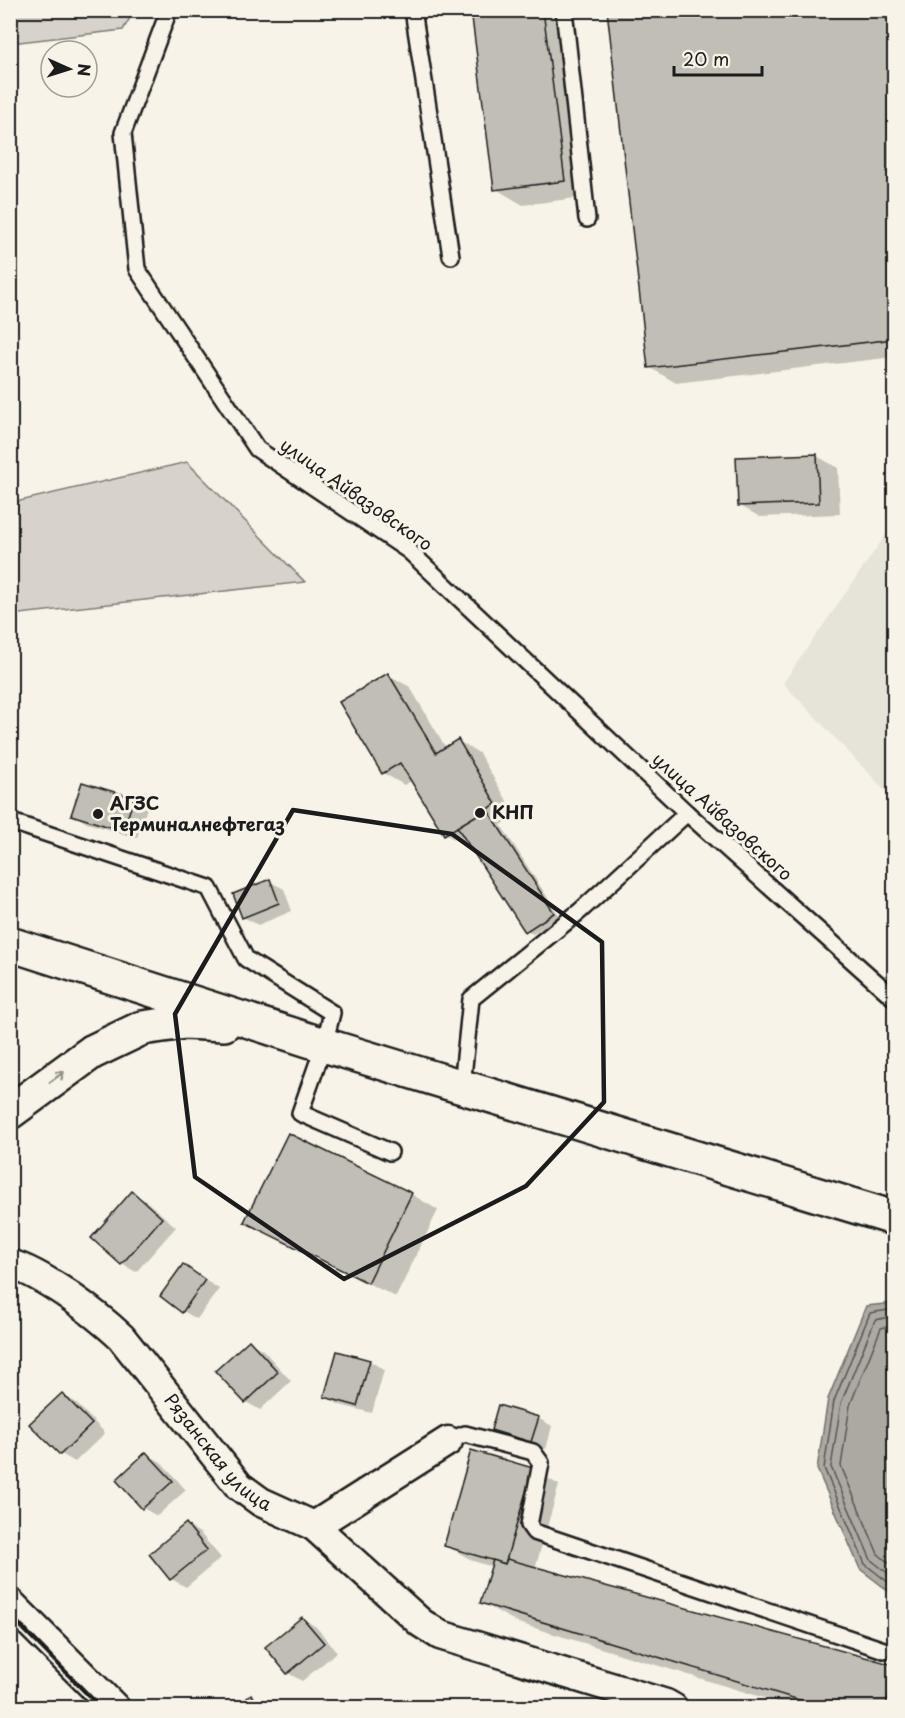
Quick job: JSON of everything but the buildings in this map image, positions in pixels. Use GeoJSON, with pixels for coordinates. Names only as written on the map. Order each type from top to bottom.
{"type":"FeatureCollection","features":[{"type":"Feature","properties":{"kind":"main road"},"geometry":{"type":"LineString","coordinates":[[10,944],[324,1045],[894,1218]]}},
{"type":"Feature","properties":{"kind":"main road"},"geometry":{"type":"LineString","coordinates":[[10,1112],[92,1052],[142,1028],[185,1022],[268,1026]]}},
{"type":"Feature","properties":{"kind":"street","name":"Рязанская улица"},"geometry":{"type":"LineString","coordinates":[[10,1264],[50,1284],[100,1317],[121,1337],[239,1486],[261,1502],[314,1526],[421,1623],[440,1635],[673,1707]]}},
{"type":"Feature","properties":{"kind":"street"},"geometry":{"type":"LineString","coordinates":[[314,1526],[448,1441]]}},
{"type":"Feature","properties":{"kind":"street"},"geometry":{"type":"LineString","coordinates":[[10,1603],[115,1707]]}},
{"type":"Feature","properties":{"kind":"lane","name":"улица Айвазовского"},"geometry":{"type":"LineString","coordinates":[[168,10],[123,133],[137,269],[257,449],[409,551],[687,813],[894,998]]}},
{"type":"Feature","properties":{"kind":"lane"},"geometry":{"type":"LineString","coordinates":[[413,10],[451,256]]}},
{"type":"Feature","properties":{"kind":"lane"},"geometry":{"type":"LineString","coordinates":[[564,10],[587,219]]}},
{"type":"Feature","properties":{"kind":"lane"},"geometry":{"type":"LineString","coordinates":[[462,1086],[471,999],[580,911],[687,813]]}},
{"type":"Feature","properties":{"kind":"lane"},"geometry":{"type":"LineString","coordinates":[[10,827],[18,824],[209,888],[246,958],[332,1013],[324,1045],[300,1113],[390,1152]]}},
{"type":"Feature","properties":{"kind":"lane"},"geometry":{"type":"LineString","coordinates":[[448,1441],[465,1434],[533,1452],[541,1462],[530,1525],[534,1532],[884,1650]]}},
{"type":"Feature","properties":{"kind":"highlighted area"},"geometry":{"type":"Polygon","coordinates":[[[293,810],[452,834],[602,942],[604,1102],[526,1186],[344,1279],[195,1177],[175,1014],[293,810]]]}},
{"type":"Feature","properties":{"kind":"shaded area"},"geometry":{"type":"Polygon","coordinates":[[[11,10],[134,11],[123,30],[11,43],[11,10]]]}},
{"type":"Feature","properties":{"kind":"shaded area"},"geometry":{"type":"Polygon","coordinates":[[[187,462],[305,582],[11,615],[11,503],[187,462]]]}},
{"type":"Feature","properties":{"kind":"shaded area"},"geometry":{"type":"Polygon","coordinates":[[[894,523],[894,800],[783,683],[894,523]]]}},
{"type":"Feature","properties":{"kind":"water"},"geometry":{"type":"Polygon","coordinates":[[[894,1303],[894,1595],[860,1569],[817,1469],[828,1399],[866,1306],[894,1303]]]}},
{"type":"Feature","properties":{"kind":"railway"},"geometry":{"type":"LineString","coordinates":[[10,1615],[101,1708]]}},
{"type":"Feature","properties":{"kind":"place","name":"КНП"},"geometry":{"type":"Point","coordinates":[480,813]}},
{"type":"Feature","properties":{"kind":"place","name":"АГЗС Терминалнефтегаз"},"geometry":{"type":"Point","coordinates":[98,814]}}]}
